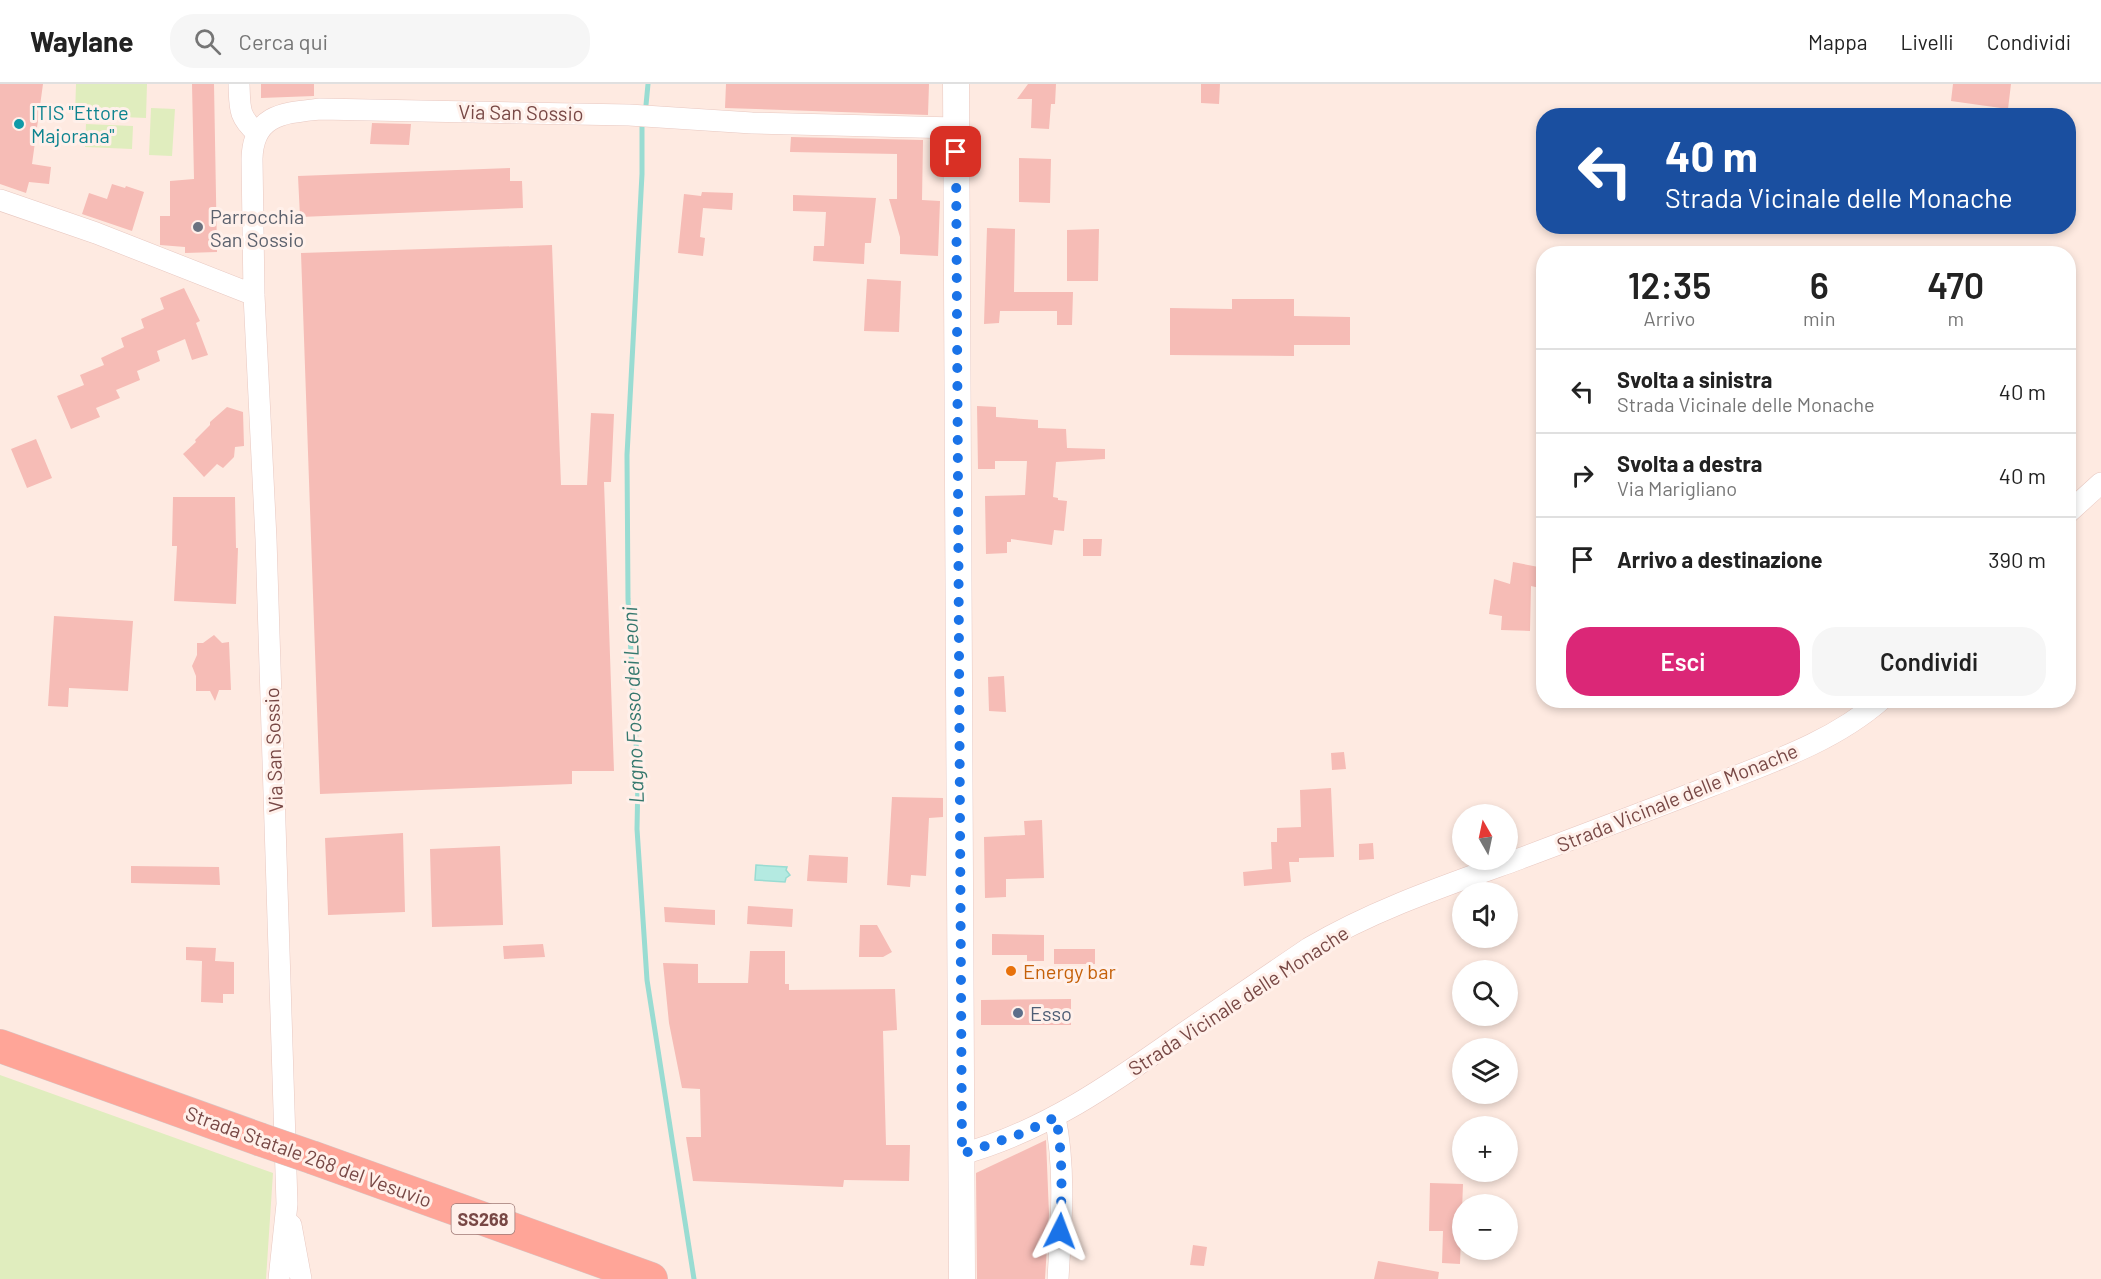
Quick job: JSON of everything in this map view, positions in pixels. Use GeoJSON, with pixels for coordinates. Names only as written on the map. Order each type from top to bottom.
{"type":"FeatureCollection","features":[{"type":"Feature","properties":{"kind":"highway","name":"Strada Statale 268 del Vesuvio"},"geometry":{"type":"LineString","coordinates":[[0,1046],[651,1279]]}},
{"type":"Feature","properties":{"kind":"street"},"geometry":{"type":"LineString","coordinates":[[239,84],[240,113],[246,124],[257,133]]}},
{"type":"Feature","properties":{"kind":"street"},"geometry":{"type":"LineString","coordinates":[[956,84],[962,1279]]}},
{"type":"Feature","properties":{"kind":"street","name":"Via San Sossio"},"geometry":{"type":"LineString","coordinates":[[279,1279],[287,1204],[285,1081],[266,539],[254,295],[252,146],[257,133],[265,123],[276,116],[320,109],[629,115],[752,123],[956,128]]}},
{"type":"Feature","properties":{"kind":"street"},"geometry":{"type":"LineString","coordinates":[[0,200],[96,233],[254,295]]}},
{"type":"Feature","properties":{"kind":"street"},"geometry":{"type":"LineString","coordinates":[[2076,506],[2101,483]]}},
{"type":"Feature","properties":{"kind":"street","name":"Strada Vicinale delle Monache"},"geometry":{"type":"LineString","coordinates":[[962,1154],[1023,1133],[1056,1117],[1140,1064],[1300,954],[1336,932],[1421,894],[1599,830],[1773,762],[1840,730],[1870,708]]}},
{"type":"Feature","properties":{"kind":"street"},"geometry":{"type":"LineString","coordinates":[[1056,1117],[1061,1146],[1062,1183],[1058,1279]]}},
{"type":"Feature","properties":{"kind":"street","name":"Via San Sossio"},"geometry":{"type":"LineString","coordinates":[[287,1204],[301,1279]]}},
{"type":"Feature","properties":{"kind":"green space"},"geometry":{"type":"Polygon","coordinates":[[[76,84],[147,84],[146,118],[75,115],[76,84]]]}},
{"type":"Feature","properties":{"kind":"green space"},"geometry":{"type":"Polygon","coordinates":[[[151,108],[175,109],[172,156],[149,155],[151,108]]]}},
{"type":"Feature","properties":{"kind":"green space"},"geometry":{"type":"Polygon","coordinates":[[[86,124],[133,126],[132,149],[85,147],[86,124]]]}},
{"type":"Feature","properties":{"kind":"green space"},"geometry":{"type":"Polygon","coordinates":[[[0,1075],[273,1173],[266,1279],[0,1279],[0,1075]]]}},
{"type":"Feature","properties":{"kind":"water"},"geometry":{"type":"Polygon","coordinates":[[[756,865],[787,867],[786,870],[790,875],[785,882],[755,880],[756,865]]]}},
{"type":"Feature","properties":{"kind":"building","name":"ITIS \"Ettore Majorana\""},"geometry":{"type":"Polygon","coordinates":[[[0,84],[43,84],[32,164],[51,167],[49,184],[29,182],[26,193],[0,184],[0,84]]]}},
{"type":"Feature","properties":{"kind":"building"},"geometry":{"type":"Polygon","coordinates":[[[192,84],[214,84],[217,252],[185,253],[185,247],[160,245],[160,216],[170,216],[170,181],[194,179],[192,84]]]}},
{"type":"Feature","properties":{"kind":"building"},"geometry":{"type":"Polygon","coordinates":[[[261,84],[314,84],[314,96],[261,98],[261,84]]]}},
{"type":"Feature","properties":{"kind":"building"},"geometry":{"type":"Polygon","coordinates":[[[726,84],[929,84],[928,115],[725,108],[726,84]]]}},
{"type":"Feature","properties":{"kind":"building"},"geometry":{"type":"Polygon","coordinates":[[[1028,84],[1056,84],[1055,104],[1051,104],[1049,129],[1031,128],[1032,99],[1017,99],[1028,84]]]}},
{"type":"Feature","properties":{"kind":"building"},"geometry":{"type":"Polygon","coordinates":[[[1201,84],[1220,84],[1219,104],[1201,103],[1201,84]]]}},
{"type":"Feature","properties":{"kind":"building"},"geometry":{"type":"Polygon","coordinates":[[[1953,84],[2011,84],[2008,108],[1951,101],[1953,84]]]}},
{"type":"Feature","properties":{"kind":"building"},"geometry":{"type":"Polygon","coordinates":[[[372,123],[411,124],[409,145],[370,144],[372,123]]]}},
{"type":"Feature","properties":{"kind":"building"},"geometry":{"type":"Polygon","coordinates":[[[791,137],[923,140],[922,200],[940,201],[938,256],[900,254],[900,237],[889,199],[897,199],[897,154],[790,152],[791,137]]]}},
{"type":"Feature","properties":{"kind":"building"},"geometry":{"type":"Polygon","coordinates":[[[1019,158],[1051,159],[1050,203],[1019,202],[1019,158]]]}},
{"type":"Feature","properties":{"kind":"building"},"geometry":{"type":"Polygon","coordinates":[[[510,168],[510,181],[522,181],[523,208],[300,217],[298,176],[510,168]]]}},
{"type":"Feature","properties":{"kind":"building"},"geometry":{"type":"Polygon","coordinates":[[[112,184],[144,192],[132,231],[82,214],[89,193],[107,199],[112,184]]]}},
{"type":"Feature","properties":{"kind":"building"},"geometry":{"type":"Polygon","coordinates":[[[702,192],[733,193],[732,210],[703,208],[700,237],[705,238],[703,256],[678,253],[684,194],[701,196],[702,192]]]}},
{"type":"Feature","properties":{"kind":"building"},"geometry":{"type":"Polygon","coordinates":[[[793,195],[876,198],[871,243],[865,243],[864,264],[813,261],[814,246],[824,246],[826,212],[793,211],[793,195]]]}},
{"type":"Feature","properties":{"kind":"building"},"geometry":{"type":"Polygon","coordinates":[[[987,228],[1015,229],[1014,292],[1073,292],[1072,325],[1057,325],[1057,311],[1000,311],[999,323],[984,324],[987,228]]]}},
{"type":"Feature","properties":{"kind":"building"},"geometry":{"type":"Polygon","coordinates":[[[1099,229],[1098,281],[1067,281],[1067,230],[1099,229]]]}},
{"type":"Feature","properties":{"kind":"building"},"geometry":{"type":"Polygon","coordinates":[[[552,245],[561,485],[587,485],[591,413],[614,414],[611,482],[604,482],[614,771],[572,771],[572,784],[320,794],[301,253],[552,245]]]}},
{"type":"Feature","properties":{"kind":"building"},"geometry":{"type":"Polygon","coordinates":[[[867,279],[901,281],[899,332],[864,331],[867,279]]]}},
{"type":"Feature","properties":{"kind":"building"},"geometry":{"type":"Polygon","coordinates":[[[184,288],[200,321],[196,323],[208,355],[192,360],[185,339],[157,351],[160,361],[137,371],[140,380],[116,390],[120,398],[96,408],[100,417],[71,429],[57,396],[84,385],[80,375],[104,365],[101,358],[124,347],[121,338],[144,328],[141,319],[164,309],[160,298],[184,288]]]}},
{"type":"Feature","properties":{"kind":"building"},"geometry":{"type":"Polygon","coordinates":[[[1232,299],[1294,299],[1294,316],[1350,317],[1350,345],[1294,345],[1294,356],[1170,355],[1170,308],[1232,309],[1232,299]]]}},
{"type":"Feature","properties":{"kind":"building"},"geometry":{"type":"Polygon","coordinates":[[[977,406],[996,407],[996,417],[1038,420],[1038,428],[1066,429],[1067,448],[1105,449],[1105,459],[1056,462],[1053,497],[1067,501],[1064,531],[1054,530],[1052,545],[1011,539],[1011,542],[1007,542],[1007,553],[986,554],[985,496],[1025,495],[1027,461],[995,461],[995,469],[978,469],[977,406]]]}},
{"type":"Feature","properties":{"kind":"building"},"geometry":{"type":"Polygon","coordinates":[[[227,407],[243,412],[244,446],[235,447],[234,457],[223,468],[217,464],[204,477],[183,454],[196,442],[195,440],[210,425],[210,422],[227,407]]]}},
{"type":"Feature","properties":{"kind":"building"},"geometry":{"type":"Polygon","coordinates":[[[36,439],[52,478],[27,488],[11,449],[36,439]]]}},
{"type":"Feature","properties":{"kind":"building"},"geometry":{"type":"Polygon","coordinates":[[[173,497],[235,497],[236,548],[238,548],[236,604],[174,601],[177,546],[172,546],[173,497]]]}},
{"type":"Feature","properties":{"kind":"building"},"geometry":{"type":"Polygon","coordinates":[[[1083,539],[1102,539],[1101,556],[1083,556],[1083,539]]]}},
{"type":"Feature","properties":{"kind":"building"},"geometry":{"type":"Polygon","coordinates":[[[1513,562],[1536,566],[1536,587],[1531,586],[1530,631],[1501,630],[1502,616],[1489,614],[1494,579],[1510,584],[1513,562]]]}},
{"type":"Feature","properties":{"kind":"building"},"geometry":{"type":"Polygon","coordinates":[[[54,616],[133,621],[128,691],[69,688],[68,707],[48,706],[54,616]]]}},
{"type":"Feature","properties":{"kind":"building"},"geometry":{"type":"Polygon","coordinates":[[[214,635],[222,643],[229,642],[231,690],[219,690],[215,701],[210,691],[196,691],[196,676],[192,666],[197,655],[197,643],[203,643],[214,635]]]}},
{"type":"Feature","properties":{"kind":"building"},"geometry":{"type":"Polygon","coordinates":[[[1004,676],[1006,712],[989,711],[988,677],[1004,676]]]}},
{"type":"Feature","properties":{"kind":"building"},"geometry":{"type":"Polygon","coordinates":[[[1344,752],[1346,769],[1332,770],[1331,753],[1344,752]]]}},
{"type":"Feature","properties":{"kind":"building"},"geometry":{"type":"Polygon","coordinates":[[[1331,788],[1334,857],[1299,858],[1299,862],[1289,862],[1291,882],[1244,886],[1243,872],[1272,869],[1271,842],[1277,842],[1277,828],[1301,827],[1300,790],[1331,788]]]}},
{"type":"Feature","properties":{"kind":"building"},"geometry":{"type":"Polygon","coordinates":[[[892,797],[943,798],[943,817],[929,818],[926,876],[911,875],[910,887],[887,885],[892,797]]]}},
{"type":"Feature","properties":{"kind":"building"},"geometry":{"type":"Polygon","coordinates":[[[1042,820],[1044,878],[1006,879],[1006,897],[985,898],[984,837],[1025,835],[1024,821],[1042,820]]]}},
{"type":"Feature","properties":{"kind":"building"},"geometry":{"type":"Polygon","coordinates":[[[403,833],[405,912],[328,915],[325,838],[403,833]]]}},
{"type":"Feature","properties":{"kind":"building"},"geometry":{"type":"Polygon","coordinates":[[[1373,843],[1374,859],[1359,860],[1359,844],[1373,843]]]}},
{"type":"Feature","properties":{"kind":"building"},"geometry":{"type":"Polygon","coordinates":[[[500,846],[503,925],[432,927],[430,849],[500,846]]]}},
{"type":"Feature","properties":{"kind":"building"},"geometry":{"type":"Polygon","coordinates":[[[809,855],[848,857],[847,883],[807,881],[809,855]]]}},
{"type":"Feature","properties":{"kind":"building"},"geometry":{"type":"Polygon","coordinates":[[[131,866],[219,867],[220,885],[131,883],[131,866]]]}},
{"type":"Feature","properties":{"kind":"building"},"geometry":{"type":"Polygon","coordinates":[[[748,906],[793,909],[792,927],[747,924],[748,906]]]}},
{"type":"Feature","properties":{"kind":"building"},"geometry":{"type":"Polygon","coordinates":[[[664,907],[715,910],[715,925],[665,922],[664,907]]]}},
{"type":"Feature","properties":{"kind":"building"},"geometry":{"type":"Polygon","coordinates":[[[860,925],[877,925],[892,952],[883,957],[859,957],[860,925]]]}},
{"type":"Feature","properties":{"kind":"building"},"geometry":{"type":"Polygon","coordinates":[[[992,934],[1044,935],[1044,961],[1027,961],[1027,955],[992,955],[992,934]]]}},
{"type":"Feature","properties":{"kind":"building"},"geometry":{"type":"Polygon","coordinates":[[[543,944],[545,957],[504,959],[503,946],[543,944]]]}},
{"type":"Feature","properties":{"kind":"building"},"geometry":{"type":"Polygon","coordinates":[[[186,947],[216,948],[215,961],[234,962],[234,994],[223,994],[223,1003],[201,1002],[202,961],[186,960],[186,947]]]}},
{"type":"Feature","properties":{"kind":"building"},"geometry":{"type":"Polygon","coordinates":[[[1054,949],[1095,949],[1095,964],[1054,964],[1054,949]]]}},
{"type":"Feature","properties":{"kind":"building"},"geometry":{"type":"Polygon","coordinates":[[[750,951],[785,951],[785,984],[789,984],[789,990],[895,989],[897,1030],[883,1031],[886,1145],[910,1145],[909,1181],[844,1180],[843,1187],[693,1181],[686,1137],[701,1137],[700,1089],[682,1088],[669,1023],[663,963],[698,964],[698,983],[748,983],[750,951]]]}},
{"type":"Feature","properties":{"kind":"building"},"geometry":{"type":"Polygon","coordinates":[[[1071,999],[1071,1025],[981,1025],[981,1000],[1071,999]]]}},
{"type":"Feature","properties":{"kind":"building"},"geometry":{"type":"Polygon","coordinates":[[[1046,1140],[1049,1214],[1045,1279],[977,1279],[976,1173],[1046,1140]]]}},
{"type":"Feature","properties":{"kind":"building"},"geometry":{"type":"Polygon","coordinates":[[[1430,1183],[1463,1184],[1463,1194],[1452,1194],[1452,1260],[1460,1260],[1460,1264],[1442,1263],[1443,1231],[1429,1231],[1430,1183]]]}},
{"type":"Feature","properties":{"kind":"building"},"geometry":{"type":"Polygon","coordinates":[[[1193,1245],[1207,1247],[1204,1266],[1190,1265],[1193,1245]]]}},
{"type":"Feature","properties":{"kind":"building"},"geometry":{"type":"Polygon","coordinates":[[[1378,1261],[1439,1272],[1438,1279],[1374,1279],[1378,1261]]]}},
{"type":"Feature","properties":{"kind":"waterway","name":"Lagno Fosso dei Leoni"},"geometry":{"type":"LineString","coordinates":[[646,105],[648,84]]}},
{"type":"Feature","properties":{"kind":"waterway","name":"Lagno Fosso dei Leoni"},"geometry":{"type":"LineString","coordinates":[[642,127],[642,174],[627,455],[628,599],[638,777],[637,829],[647,980],[694,1279]]}},
{"type":"Feature","properties":{"kind":"place","name":"ITIS \"Ettore Majorana\""},"geometry":{"type":"Point","coordinates":[19,124]}},
{"type":"Feature","properties":{"kind":"place","name":"Parrocchia San Sossio"},"geometry":{"type":"Point","coordinates":[198,227]}},
{"type":"Feature","properties":{"kind":"place","name":"Energy bar"},"geometry":{"type":"Point","coordinates":[1011,971]}},
{"type":"Feature","properties":{"kind":"place","name":"Esso"},"geometry":{"type":"Point","coordinates":[1018,1013]}},
{"type":"Feature","properties":{"kind":"route"},"geometry":{"type":"LineString","coordinates":[[956,152],[962,1154],[1023,1133],[1056,1117],[1061,1146],[1060,1231]]}}]}
